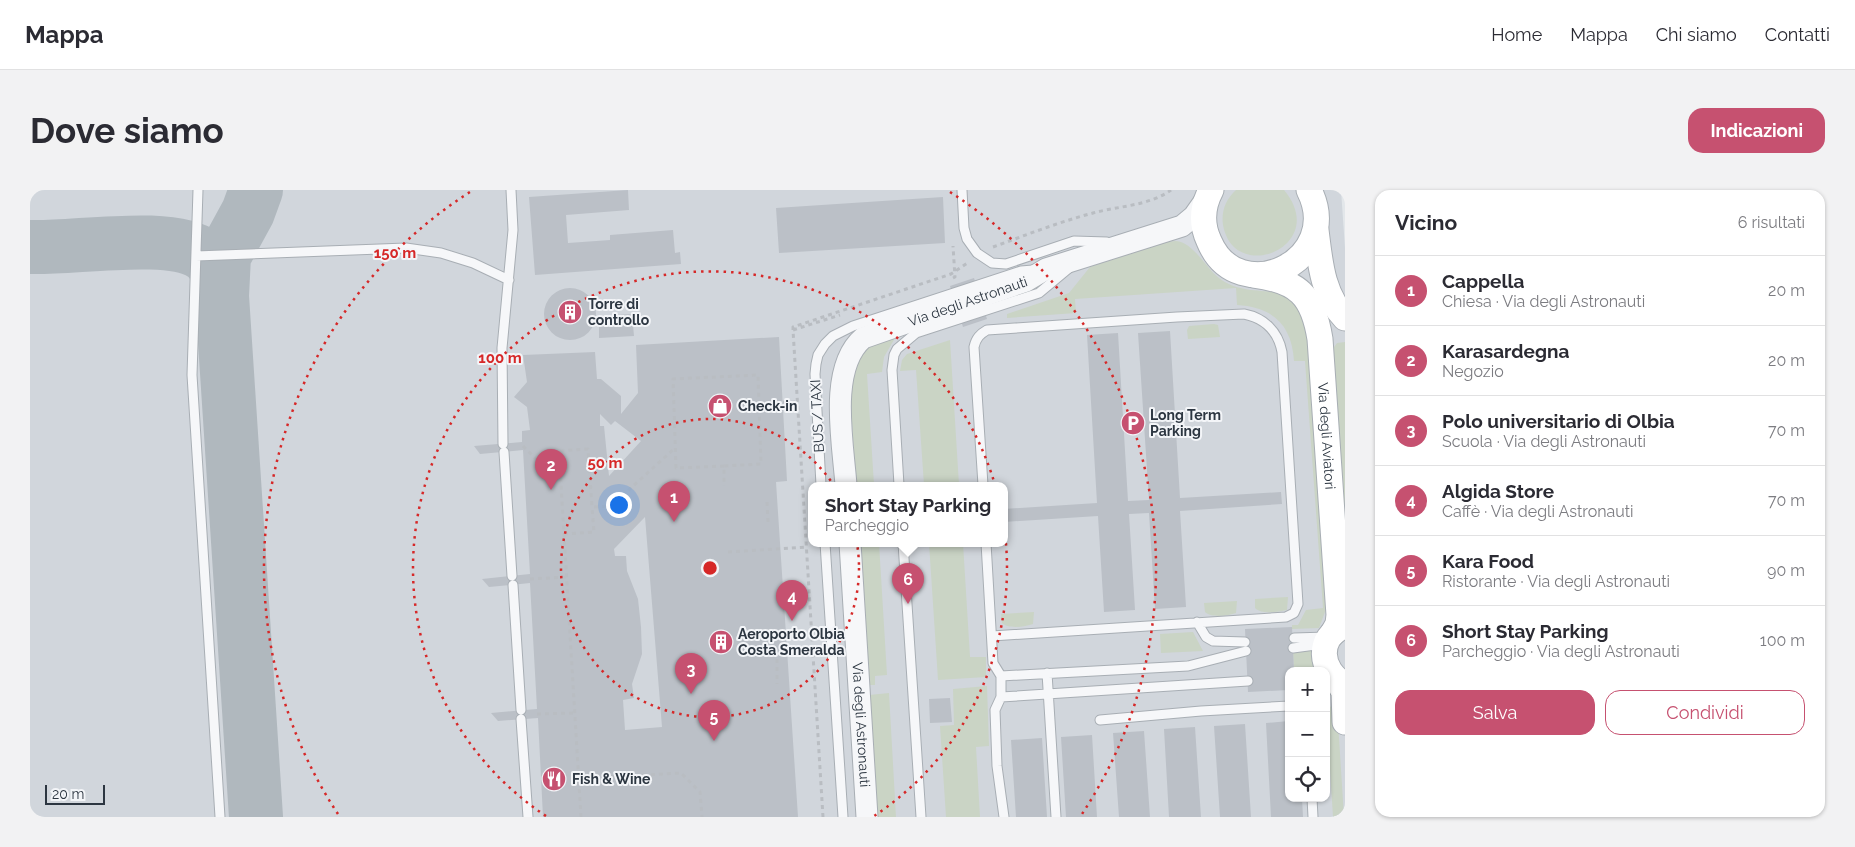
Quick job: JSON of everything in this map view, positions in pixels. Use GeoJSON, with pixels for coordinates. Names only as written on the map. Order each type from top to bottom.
{"type":"FeatureCollection","features":[{"type":"Feature","properties":{"kind":"main road"},"geometry":{"type":"LineString","coordinates":[[1309,190],[1314,199],[1324,280],[1335,307],[1345,318]]}},
{"type":"Feature","properties":{"kind":"main road"},"geometry":{"type":"LineString","coordinates":[[1254,275],[1272,274],[1289,268],[1302,256],[1311,244],[1317,223],[1318,190]]}},
{"type":"Feature","properties":{"kind":"main road","name":"Via degli Aviatori"},"geometry":{"type":"LineString","coordinates":[[1208,194],[1203,216],[1205,233],[1212,249],[1223,262],[1238,271],[1273,277],[1293,286],[1309,303],[1318,325],[1339,615],[1338,624],[1324,659],[1335,679]]}},
{"type":"Feature","properties":{"kind":"main road"},"geometry":{"type":"LineString","coordinates":[[1335,679],[1344,692],[1345,722]]}},
{"type":"Feature","properties":{"kind":"street","name":"Via degli Astronauti"},"geometry":{"type":"LineString","coordinates":[[846,482],[842,380],[848,360],[856,344],[863,338],[1026,281],[1046,269],[1182,226],[1194,216],[1208,194]]}},
{"type":"Feature","properties":{"kind":"street","name":"Via degli Astronauti"},"geometry":{"type":"LineString","coordinates":[[850,547],[867,817]]}},
{"type":"Feature","properties":{"kind":"lane"},"geometry":{"type":"LineString","coordinates":[[198,190],[193,328],[193,390],[220,817]]}},
{"type":"Feature","properties":{"kind":"lane"},"geometry":{"type":"LineString","coordinates":[[511,190],[513,230],[502,348],[503,448],[528,817]]}},
{"type":"Feature","properties":{"kind":"lane"},"geometry":{"type":"LineString","coordinates":[[962,190],[964,228],[967,239],[977,252],[992,263],[1006,264],[1074,241],[1128,242]]}},
{"type":"Feature","properties":{"kind":"lane"},"geometry":{"type":"LineString","coordinates":[[196,256],[406,248],[441,253],[472,263],[508,280]]}},
{"type":"Feature","properties":{"kind":"lane"},"geometry":{"type":"LineString","coordinates":[[899,482],[892,370],[894,355],[897,350],[916,333],[1039,293],[1085,256]]}},
{"type":"Feature","properties":{"kind":"lane","name":"BUS / TAXI"},"geometry":{"type":"LineString","coordinates":[[822,482],[815,374],[818,355],[833,336],[853,326],[1021,271],[1046,269]]}},
{"type":"Feature","properties":{"kind":"lane"},"geometry":{"type":"LineString","coordinates":[[983,482],[974,347],[983,332],[1025,327],[1244,314],[1259,318],[1277,336],[1282,352],[1298,604],[1294,613],[1286,618],[992,636]]}},
{"type":"Feature","properties":{"kind":"lane"},"geometry":{"type":"LineString","coordinates":[[825,547],[843,817]]}},
{"type":"Feature","properties":{"kind":"lane"},"geometry":{"type":"LineString","coordinates":[[903,547],[920,817]]}},
{"type":"Feature","properties":{"kind":"lane"},"geometry":{"type":"LineString","coordinates":[[986,547],[993,663],[1001,676],[1002,697],[995,710],[997,766],[1004,817]]}},
{"type":"Feature","properties":{"kind":"lane"},"geometry":{"type":"LineString","coordinates":[[1001,676],[1188,666],[1246,646],[1209,639],[1197,622]]}},
{"type":"Feature","properties":{"kind":"lane"},"geometry":{"type":"LineString","coordinates":[[1293,643],[1334,634]]}},
{"type":"Feature","properties":{"kind":"lane"},"geometry":{"type":"LineString","coordinates":[[1047,673],[1056,817]]}},
{"type":"Feature","properties":{"kind":"lane"},"geometry":{"type":"LineString","coordinates":[[1002,697],[1248,681]]}},
{"type":"Feature","properties":{"kind":"lane"},"geometry":{"type":"LineString","coordinates":[[1100,720],[1285,706]]}},
{"type":"Feature","properties":{"kind":"lane"},"geometry":{"type":"LineString","coordinates":[[1312,802],[1313,817]]}},
{"type":"Feature","properties":{"kind":"path"},"geometry":{"type":"LineString","coordinates":[[758,375],[761,464],[676,468],[676,448],[673,379],[758,375]]}},
{"type":"Feature","properties":{"kind":"path"},"geometry":{"type":"LineString","coordinates":[[759,403],[797,402]]}},
{"type":"Feature","properties":{"kind":"path"},"geometry":{"type":"LineString","coordinates":[[522,446],[537,460],[559,461]]}},
{"type":"Feature","properties":{"kind":"path"},"geometry":{"type":"LineString","coordinates":[[592,507],[611,506],[676,448]]}},
{"type":"Feature","properties":{"kind":"path"},"geometry":{"type":"LineString","coordinates":[[564,534],[594,532],[588,449],[559,451],[581,817]]}},
{"type":"Feature","properties":{"kind":"path"},"geometry":{"type":"LineString","coordinates":[[724,466],[724,486]]}},
{"type":"Feature","properties":{"kind":"path"},"geometry":{"type":"LineString","coordinates":[[767,502],[768,522]]}},
{"type":"Feature","properties":{"kind":"path"},"geometry":{"type":"LineString","coordinates":[[728,552],[806,547]]}},
{"type":"Feature","properties":{"kind":"path"},"geometry":{"type":"LineString","coordinates":[[530,579],[567,577]]}},
{"type":"Feature","properties":{"kind":"path"},"geometry":{"type":"LineString","coordinates":[[776,659],[777,684]]}},
{"type":"Feature","properties":{"kind":"path"},"geometry":{"type":"LineString","coordinates":[[537,714],[575,713]]}},
{"type":"Feature","properties":{"kind":"path"},"geometry":{"type":"LineString","coordinates":[[579,779],[681,773],[700,792],[702,817]]}},
{"type":"Feature","properties":{"kind":"shaded area"},"geometry":{"type":"Polygon","coordinates":[[[30,190],[1341,190],[1345,248],[1345,817],[30,817],[30,190]]]}},
{"type":"Feature","properties":{"kind":"green space"},"geometry":{"type":"Polygon","coordinates":[[[1236,190],[1284,190],[1295,210],[1296,228],[1288,242],[1275,251],[1260,255],[1244,253],[1231,243],[1223,225],[1223,215],[1229,197],[1236,190]]]}},
{"type":"Feature","properties":{"kind":"green space"},"geometry":{"type":"Polygon","coordinates":[[[1176,241],[1188,246],[1219,278],[1235,287],[1290,294],[1309,324],[1328,604],[1319,628],[1292,629],[1292,625],[1298,625],[1306,610],[1323,608],[1305,361],[1294,361],[1289,337],[1285,328],[1278,320],[1261,310],[1237,305],[1236,288],[1075,299],[1076,313],[1007,318],[1007,314],[1069,293],[1090,267],[1165,242],[1176,241]]]}},
{"type":"Feature","properties":{"kind":"green space"},"geometry":{"type":"Polygon","coordinates":[[[1218,325],[1220,337],[1188,339],[1187,330],[1189,326],[1218,325]]]}},
{"type":"Feature","properties":{"kind":"green space"},"geometry":{"type":"Polygon","coordinates":[[[895,338],[884,357],[882,372],[867,374],[874,482],[856,482],[849,374],[865,345],[895,338]]]}},
{"type":"Feature","properties":{"kind":"green space"},"geometry":{"type":"Polygon","coordinates":[[[950,340],[959,482],[924,482],[916,370],[900,371],[902,360],[907,354],[950,340]]]}},
{"type":"Feature","properties":{"kind":"green space"},"geometry":{"type":"Polygon","coordinates":[[[1345,342],[1345,593],[1329,354],[1337,343],[1345,342]]]}},
{"type":"Feature","properties":{"kind":"green space"},"geometry":{"type":"Polygon","coordinates":[[[859,547],[879,547],[887,675],[875,676],[875,685],[868,685],[859,547]]]}},
{"type":"Feature","properties":{"kind":"green space"},"geometry":{"type":"Polygon","coordinates":[[[929,547],[963,547],[970,657],[986,657],[986,677],[938,680],[929,547]]]}},
{"type":"Feature","properties":{"kind":"green space"},"geometry":{"type":"Polygon","coordinates":[[[1288,597],[1287,610],[1262,612],[1255,608],[1255,599],[1288,597]]]}},
{"type":"Feature","properties":{"kind":"green space"},"geometry":{"type":"Polygon","coordinates":[[[1237,601],[1236,613],[1215,616],[1205,612],[1204,603],[1237,601]]]}},
{"type":"Feature","properties":{"kind":"green space"},"geometry":{"type":"Polygon","coordinates":[[[1034,612],[1033,624],[1012,627],[1002,623],[1001,614],[1034,612]]]}},
{"type":"Feature","properties":{"kind":"green space"},"geometry":{"type":"Polygon","coordinates":[[[1193,632],[1203,651],[1161,653],[1160,634],[1193,632]]]}},
{"type":"Feature","properties":{"kind":"green space"},"geometry":{"type":"Polygon","coordinates":[[[1313,650],[1319,666],[1294,667],[1293,651],[1313,650]]]}},
{"type":"Feature","properties":{"kind":"green space"},"geometry":{"type":"Polygon","coordinates":[[[987,686],[989,746],[976,747],[980,817],[946,817],[940,726],[954,725],[953,689],[987,686]]]}},
{"type":"Feature","properties":{"kind":"green space"},"geometry":{"type":"Polygon","coordinates":[[[889,693],[896,817],[877,817],[869,695],[889,693]]]}},
{"type":"Feature","properties":{"kind":"green space"},"geometry":{"type":"Polygon","coordinates":[[[1337,706],[1344,817],[1333,817],[1330,770],[1330,707],[1337,706]]]}},
{"type":"Feature","properties":{"kind":"building"},"geometry":{"type":"Polygon","coordinates":[[[628,190],[629,210],[566,215],[568,243],[610,240],[610,235],[673,230],[675,253],[680,252],[681,264],[535,275],[529,197],[628,190]]]}},
{"type":"Feature","properties":{"kind":"building"},"geometry":{"type":"Polygon","coordinates":[[[943,197],[945,243],[779,253],[776,208],[943,197]]]}},
{"type":"Feature","properties":{"kind":"building"},"geometry":{"type":"Polygon","coordinates":[[[974,278],[987,319],[963,327],[950,286],[974,278]]]}},
{"type":"Feature","properties":{"kind":"building","name":"Torre di controllo"},"geometry":{"type":"Polygon","coordinates":[[[570,288],[580,290],[588,296],[594,304],[596,314],[594,324],[588,332],[580,338],[570,340],[560,338],[552,332],[546,324],[544,314],[546,304],[552,296],[560,290],[570,288]]]}},
{"type":"Feature","properties":{"kind":"building"},"geometry":{"type":"Polygon","coordinates":[[[632,314],[634,336],[599,338],[599,316],[632,314]]]}},
{"type":"Feature","properties":{"kind":"building"},"geometry":{"type":"Polygon","coordinates":[[[1170,331],[1180,498],[1281,492],[1282,504],[1180,511],[1186,607],[1155,609],[1149,513],[1129,514],[1135,610],[1104,612],[1098,516],[1008,522],[1008,509],[1097,503],[1087,335],[1118,333],[1128,501],[1149,500],[1138,333],[1170,331]]]}},
{"type":"Feature","properties":{"kind":"building","name":"Aeroporto Olbia Costa Smeralda"},"geometry":{"type":"Polygon","coordinates":[[[779,337],[787,481],[776,482],[798,817],[543,817],[538,718],[498,721],[491,713],[537,709],[530,583],[489,587],[482,579],[530,574],[523,450],[480,454],[474,446],[522,442],[522,431],[530,430],[527,407],[514,397],[527,382],[523,355],[595,352],[597,379],[601,379],[621,396],[621,414],[638,393],[636,345],[779,337]],[[600,414],[600,426],[604,426],[609,476],[641,441],[615,421],[611,425],[600,414]],[[645,517],[614,549],[615,556],[626,556],[627,571],[638,599],[641,627],[642,654],[632,684],[634,698],[623,700],[625,730],[662,727],[645,517]]]}},
{"type":"Feature","properties":{"kind":"building"},"geometry":{"type":"Polygon","coordinates":[[[1292,627],[1294,667],[1285,667],[1285,690],[1248,692],[1245,629],[1292,627]]]}},
{"type":"Feature","properties":{"kind":"building"},"geometry":{"type":"Polygon","coordinates":[[[950,698],[952,722],[930,723],[929,699],[950,698]]]}},
{"type":"Feature","properties":{"kind":"building"},"geometry":{"type":"Polygon","coordinates":[[[1285,721],[1285,802],[1302,802],[1303,817],[1271,817],[1266,723],[1285,721]]]}},
{"type":"Feature","properties":{"kind":"building"},"geometry":{"type":"Polygon","coordinates":[[[1245,724],[1251,817],[1220,817],[1214,726],[1245,724]]]}},
{"type":"Feature","properties":{"kind":"building"},"geometry":{"type":"Polygon","coordinates":[[[1195,727],[1201,817],[1169,817],[1164,729],[1195,727]]]}},
{"type":"Feature","properties":{"kind":"building"},"geometry":{"type":"Polygon","coordinates":[[[1144,731],[1150,817],[1119,817],[1113,733],[1144,731]]]}},
{"type":"Feature","properties":{"kind":"building"},"geometry":{"type":"Polygon","coordinates":[[[1092,735],[1097,817],[1066,817],[1061,737],[1092,735]]]}},
{"type":"Feature","properties":{"kind":"building"},"geometry":{"type":"Polygon","coordinates":[[[1042,738],[1047,817],[1016,817],[1011,740],[1042,738]]]}},
{"type":"Feature","properties":{"kind":"taxiway"},"geometry":{"type":"LineString","coordinates":[[256,190],[248,212],[224,256],[222,296],[256,817]]}},
{"type":"Feature","properties":{"kind":"taxiway"},"geometry":{"type":"LineString","coordinates":[[30,247],[146,242],[189,248],[204,255],[212,263],[219,279],[222,296]]}},
{"type":"Feature","properties":{"kind":"place","name":"Torre di controllo"},"geometry":{"type":"Point","coordinates":[570,312]}},
{"type":"Feature","properties":{"kind":"place","name":"Check-in"},"geometry":{"type":"Point","coordinates":[720,406]}},
{"type":"Feature","properties":{"kind":"place","name":"Long Term Parking"},"geometry":{"type":"Point","coordinates":[1133,423]}},
{"type":"Feature","properties":{"kind":"place","name":"Karasardegna"},"geometry":{"type":"Point","coordinates":[551,490]}},
{"type":"Feature","properties":{"kind":"place","name":"Cappella"},"geometry":{"type":"Point","coordinates":[674,522]}},
{"type":"Feature","properties":{"kind":"place","name":"Short Stay Parking"},"geometry":{"type":"Point","coordinates":[908,604]}},
{"type":"Feature","properties":{"kind":"place","name":"Algida Store"},"geometry":{"type":"Point","coordinates":[792,621]}},
{"type":"Feature","properties":{"kind":"place","name":"Aeroporto Olbia Costa Smeralda"},"geometry":{"type":"Point","coordinates":[721,642]}},
{"type":"Feature","properties":{"kind":"place","name":"Polo universitario di Olbia"},"geometry":{"type":"Point","coordinates":[691,694]}},
{"type":"Feature","properties":{"kind":"place","name":"Kara Food"},"geometry":{"type":"Point","coordinates":[714,741]}},
{"type":"Feature","properties":{"kind":"place","name":"Fish & Wine"},"geometry":{"type":"Point","coordinates":[554,779]}}]}
